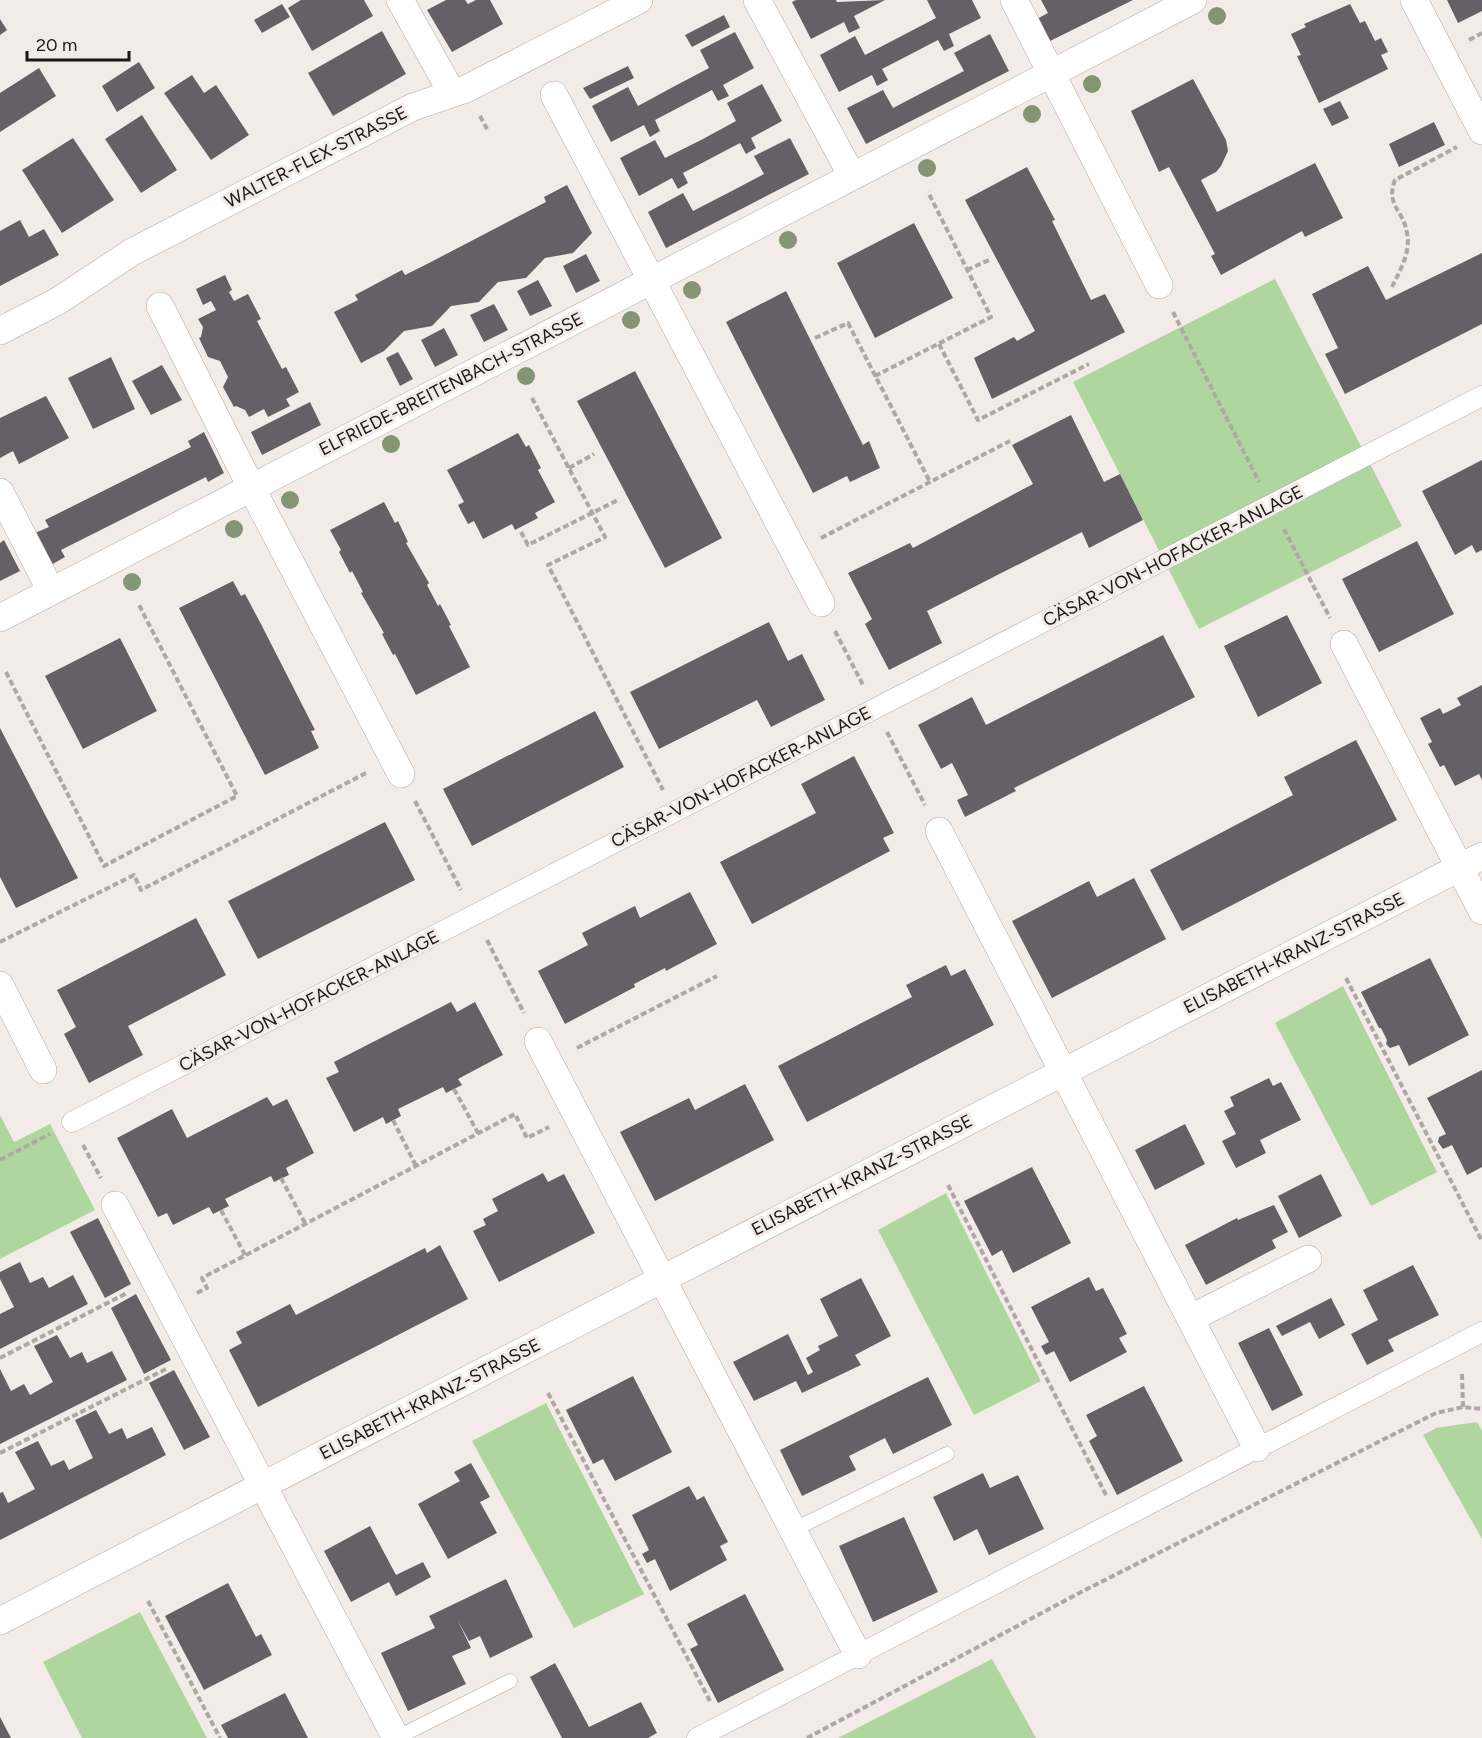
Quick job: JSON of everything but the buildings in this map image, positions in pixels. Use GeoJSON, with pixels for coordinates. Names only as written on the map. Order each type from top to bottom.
{"type":"FeatureCollection","features":[{"type":"Feature","properties":{"kind":"street"},"geometry":{"type":"LineString","coordinates":[[400,0],[452,93]]}},
{"type":"Feature","properties":{"kind":"street","name":"WALTER-FLEX-STRASSE"},"geometry":{"type":"LineString","coordinates":[[0,331],[58,301],[132,252],[413,107],[466,90],[639,0]]}},
{"type":"Feature","properties":{"kind":"street"},"geometry":{"type":"LineString","coordinates":[[757,0],[852,176]]}},
{"type":"Feature","properties":{"kind":"street"},"geometry":{"type":"LineString","coordinates":[[1014,0],[1159,285]]}},
{"type":"Feature","properties":{"kind":"street","name":"ELFRIEDE-BREITENBACH-STRASSE"},"geometry":{"type":"LineString","coordinates":[[0,618],[1193,0]]}},
{"type":"Feature","properties":{"kind":"street"},"geometry":{"type":"LineString","coordinates":[[1414,0],[1472,138]]}},
{"type":"Feature","properties":{"kind":"street"},"geometry":{"type":"LineString","coordinates":[[554,96],[821,603]]}},
{"type":"Feature","properties":{"kind":"street"},"geometry":{"type":"LineString","coordinates":[[160,306],[251,487],[397,766]]}},
{"type":"Feature","properties":{"kind":"street","name":"CÄSAR-VON-HOFACKER-ANLAGE"},"geometry":{"type":"LineString","coordinates":[[72,1122],[1482,396]]}},
{"type":"Feature","properties":{"kind":"street"},"geometry":{"type":"LineString","coordinates":[[0,492],[51,591]]}},
{"type":"Feature","properties":{"kind":"street"},"geometry":{"type":"LineString","coordinates":[[1344,644],[1471,862],[1482,911]]}},
{"type":"Feature","properties":{"kind":"street"},"geometry":{"type":"LineString","coordinates":[[939,831],[1257,1448]]}},
{"type":"Feature","properties":{"kind":"street","name":"ELISABETH-KRANZ-STRASSE"},"geometry":{"type":"LineString","coordinates":[[0,1621],[1471,862]]}},
{"type":"Feature","properties":{"kind":"street"},"geometry":{"type":"LineString","coordinates":[[0,985],[43,1070]]}},
{"type":"Feature","properties":{"kind":"street"},"geometry":{"type":"LineString","coordinates":[[544,1051],[661,1280],[858,1655]]}},
{"type":"Feature","properties":{"kind":"street"},"geometry":{"type":"LineString","coordinates":[[115,1205],[396,1738]]}},
{"type":"Feature","properties":{"kind":"street"},"geometry":{"type":"LineString","coordinates":[[1191,1318],[1308,1259]]}},
{"type":"Feature","properties":{"kind":"street"},"geometry":{"type":"LineString","coordinates":[[697,1738],[1482,1332]]}},
{"type":"Feature","properties":{"kind":"lane"},"geometry":{"type":"LineString","coordinates":[[793,1530],[947,1455]]}},
{"type":"Feature","properties":{"kind":"lane"},"geometry":{"type":"LineString","coordinates":[[396,1738],[510,1681]]}},
{"type":"Feature","properties":{"kind":"path"},"geometry":{"type":"LineString","coordinates":[[1392,287],[1408,252],[1407,231],[1395,208],[1390,192],[1395,180],[1472,138]]}},
{"type":"Feature","properties":{"kind":"path"},"geometry":{"type":"LineString","coordinates":[[875,376],[991,316],[928,192]]}},
{"type":"Feature","properties":{"kind":"path"},"geometry":{"type":"LineString","coordinates":[[967,270],[989,260]]}},
{"type":"Feature","properties":{"kind":"path"},"geometry":{"type":"LineString","coordinates":[[1159,285],[1344,644]]}},
{"type":"Feature","properties":{"kind":"path"},"geometry":{"type":"LineString","coordinates":[[815,338],[848,322],[930,482]]}},
{"type":"Feature","properties":{"kind":"path"},"geometry":{"type":"LineString","coordinates":[[939,344],[978,420],[1089,364]]}},
{"type":"Feature","properties":{"kind":"path"},"geometry":{"type":"LineString","coordinates":[[532,398],[604,537],[548,565],[674,812]]}},
{"type":"Feature","properties":{"kind":"path"},"geometry":{"type":"LineString","coordinates":[[794,552],[1010,441]]}},
{"type":"Feature","properties":{"kind":"path"},"geometry":{"type":"LineString","coordinates":[[568,468],[594,454]]}},
{"type":"Feature","properties":{"kind":"path"},"geometry":{"type":"LineString","coordinates":[[521,532],[528,545],[618,500]]}},
{"type":"Feature","properties":{"kind":"path"},"geometry":{"type":"LineString","coordinates":[[6,672],[104,866],[237,796],[138,603]]}},
{"type":"Feature","properties":{"kind":"path"},"geometry":{"type":"LineString","coordinates":[[821,603],[939,831]]}},
{"type":"Feature","properties":{"kind":"path"},"geometry":{"type":"LineString","coordinates":[[0,942],[134,875],[141,890],[397,766],[544,1051],[717,976]]}},
{"type":"Feature","properties":{"kind":"path"},"geometry":{"type":"LineString","coordinates":[[1346,978],[1482,1241]]}},
{"type":"Feature","properties":{"kind":"path"},"geometry":{"type":"LineString","coordinates":[[454,1089],[478,1133]]}},
{"type":"Feature","properties":{"kind":"path"},"geometry":{"type":"LineString","coordinates":[[207,1288],[202,1278],[514,1114],[527,1138]]}},
{"type":"Feature","properties":{"kind":"path"},"geometry":{"type":"LineString","coordinates":[[393,1120],[416,1166]]}},
{"type":"Feature","properties":{"kind":"path"},"geometry":{"type":"LineString","coordinates":[[0,1160],[72,1122],[115,1205]]}},
{"type":"Feature","properties":{"kind":"path"},"geometry":{"type":"LineString","coordinates":[[281,1178],[305,1223]]}},
{"type":"Feature","properties":{"kind":"path"},"geometry":{"type":"LineString","coordinates":[[948,1185],[1119,1519]]}},
{"type":"Feature","properties":{"kind":"path"},"geometry":{"type":"LineString","coordinates":[[221,1210],[245,1255]]}},
{"type":"Feature","properties":{"kind":"path"},"geometry":{"type":"LineString","coordinates":[[0,1358],[154,1279]]}},
{"type":"Feature","properties":{"kind":"path"},"geometry":{"type":"LineString","coordinates":[[0,1453],[194,1355]]}},
{"type":"Feature","properties":{"kind":"path"},"geometry":{"type":"LineString","coordinates":[[1463,1407],[1462,1374],[1472,1369]]}},
{"type":"Feature","properties":{"kind":"path"},"geometry":{"type":"LineString","coordinates":[[548,1393],[722,1725]]}},
{"type":"Feature","properties":{"kind":"path"},"geometry":{"type":"LineString","coordinates":[[807,1738],[1104,1580],[1436,1413],[1463,1407],[1482,1409]]}},
{"type":"Feature","properties":{"kind":"path"},"geometry":{"type":"LineString","coordinates":[[148,1601],[220,1738]]}},
{"type":"Feature","properties":{"kind":"green space"},"geometry":{"type":"Polygon","coordinates":[[[1275,279],[1402,526],[1199,629],[1073,382],[1275,279]]]}},
{"type":"Feature","properties":{"kind":"green space"},"geometry":{"type":"Polygon","coordinates":[[[1343,986],[1437,1172],[1371,1206],[1275,1023],[1343,986]]]}},
{"type":"Feature","properties":{"kind":"green space"},"geometry":{"type":"Polygon","coordinates":[[[0,1115],[14,1142],[50,1124],[95,1210],[0,1259],[0,1115]]]}},
{"type":"Feature","properties":{"kind":"green space"},"geometry":{"type":"Polygon","coordinates":[[[946,1193],[1041,1381],[974,1415],[878,1230],[946,1193]]]}},
{"type":"Feature","properties":{"kind":"green space"},"geometry":{"type":"Polygon","coordinates":[[[546,1403],[644,1594],[574,1628],[472,1441],[546,1403]]]}},
{"type":"Feature","properties":{"kind":"green space"},"geometry":{"type":"Polygon","coordinates":[[[1477,1422],[1482,1431],[1482,1539],[1423,1435],[1436,1428],[1477,1422]]]}},
{"type":"Feature","properties":{"kind":"green space"},"geometry":{"type":"Polygon","coordinates":[[[140,1612],[207,1738],[82,1738],[43,1662],[140,1612]]]}},
{"type":"Feature","properties":{"kind":"green space"},"geometry":{"type":"Polygon","coordinates":[[[992,1659],[1036,1738],[838,1738],[992,1659]]]}}]}
